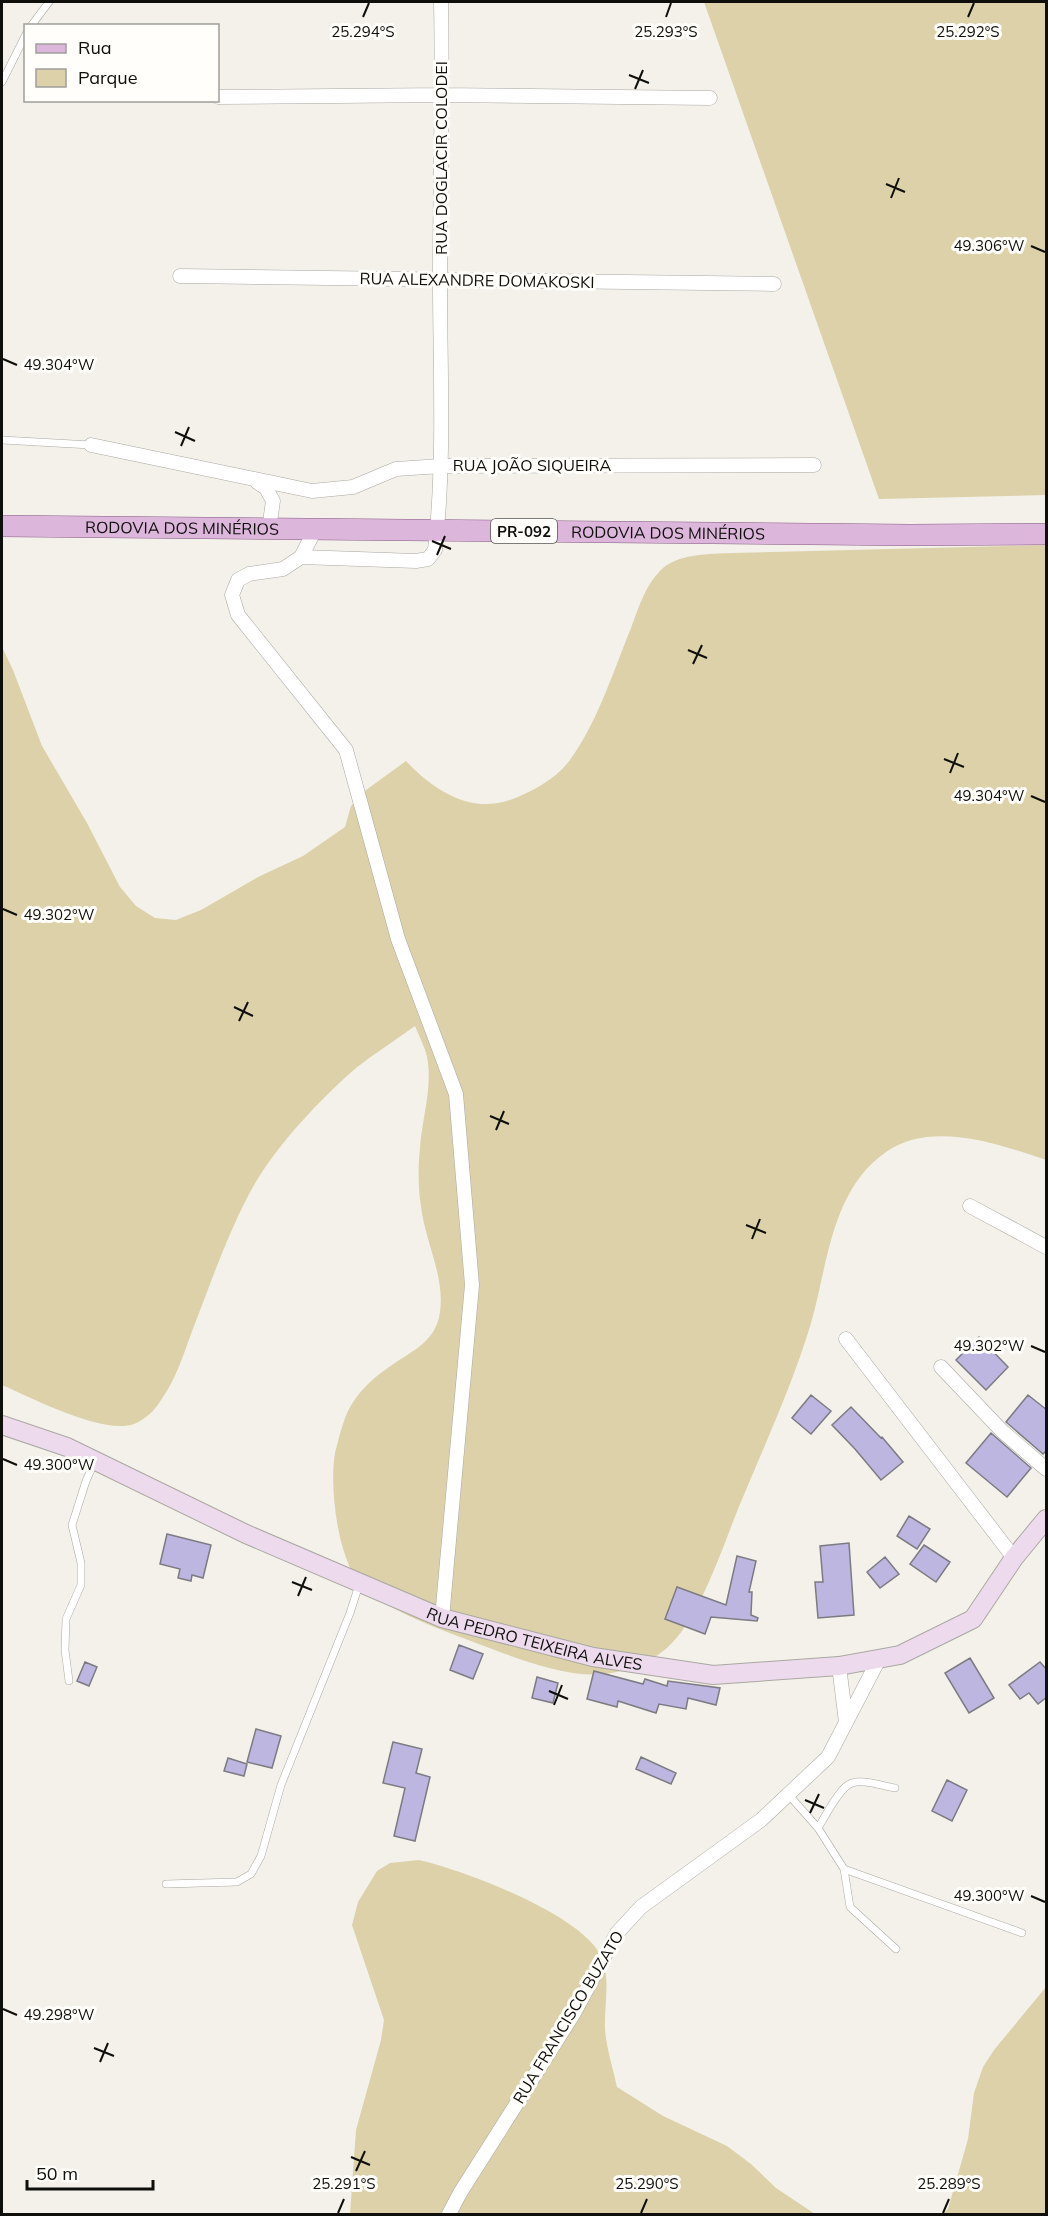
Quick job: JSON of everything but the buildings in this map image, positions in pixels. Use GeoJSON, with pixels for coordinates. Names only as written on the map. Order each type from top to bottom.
{"type":"FeatureCollection","features":[{"type":"Feature","properties":{"kind":"main road","name":"RODOVIA DOS MINÉRIOS"},"geometry":{"type":"LineString","coordinates":[[2,526],[910,535],[1047,534]]}},
{"type":"Feature","properties":{"kind":"street","name":"RUA DOGLACIR COLODEI"},"geometry":{"type":"LineString","coordinates":[[301,557],[416,561],[428,558],[435,550],[441,466],[440,279],[443,95],[441,2]]}},
{"type":"Feature","properties":{"kind":"street"},"geometry":{"type":"LineString","coordinates":[[219,98],[443,95],[710,98]]}},
{"type":"Feature","properties":{"kind":"street","name":"RUA ALEXANDRE DOMAKOSKI"},"geometry":{"type":"LineString","coordinates":[[180,276],[774,284]]}},
{"type":"Feature","properties":{"kind":"street","name":"RUA JOÃO SIQUEIRA"},"geometry":{"type":"LineString","coordinates":[[91,445],[255,481],[312,491],[353,486],[396,469],[441,466],[814,465]]}},
{"type":"Feature","properties":{"kind":"street"},"geometry":{"type":"LineString","coordinates":[[255,481],[266,488],[273,501],[269,530]]}},
{"type":"Feature","properties":{"kind":"street"},"geometry":{"type":"LineString","coordinates":[[316,528],[301,557],[283,569],[249,574],[238,580],[232,595],[238,615],[346,750],[398,939],[456,1094],[472,1285],[442,1618]]}},
{"type":"Feature","properties":{"kind":"street"},"geometry":{"type":"LineString","coordinates":[[970,1206],[1047,1247]]}},
{"type":"Feature","properties":{"kind":"street"},"geometry":{"type":"LineString","coordinates":[[846,1339],[1014,1558]]}},
{"type":"Feature","properties":{"kind":"street"},"geometry":{"type":"LineString","coordinates":[[941,1367],[1002,1431],[1047,1469]]}},
{"type":"Feature","properties":{"kind":"street","name":"RUA PEDRO TEIXEIRA ALVES"},"geometry":{"type":"LineString","coordinates":[[2,1425],[67,1447],[246,1534],[442,1618],[593,1657],[713,1675],[839,1666],[900,1655],[973,1619],[1014,1558],[1047,1519]]}},
{"type":"Feature","properties":{"kind":"street","name":"RUA FRANCISCO BUZATO"},"geometry":{"type":"LineString","coordinates":[[449,2214],[574,2013],[616,1933],[641,1907],[761,1820],[828,1757],[879,1659]]}},
{"type":"Feature","properties":{"kind":"street"},"geometry":{"type":"LineString","coordinates":[[839,1666],[846,1722]]}},
{"type":"Feature","properties":{"kind":"lane"},"geometry":{"type":"LineString","coordinates":[[32,24],[49,2]]}},
{"type":"Feature","properties":{"kind":"lane"},"geometry":{"type":"LineString","coordinates":[[2,82],[24,38]]}},
{"type":"Feature","properties":{"kind":"lane"},"geometry":{"type":"LineString","coordinates":[[2,440],[91,445]]}},
{"type":"Feature","properties":{"kind":"lane"},"geometry":{"type":"LineString","coordinates":[[69,1681],[64,1650],[66,1619],[81,1585],[81,1563],[72,1525],[86,1481],[96,1461]]}},
{"type":"Feature","properties":{"kind":"lane"},"geometry":{"type":"LineString","coordinates":[[166,1884],[237,1882],[251,1874],[261,1856],[281,1785],[360,1583]]}},
{"type":"Feature","properties":{"kind":"lane"},"geometry":{"type":"LineString","coordinates":[[818,1828],[839,1794],[849,1783],[860,1782],[895,1788]]}},
{"type":"Feature","properties":{"kind":"lane"},"geometry":{"type":"LineString","coordinates":[[788,1794],[818,1828],[844,1869],[850,1907],[896,1949]]}},
{"type":"Feature","properties":{"kind":"lane"},"geometry":{"type":"LineString","coordinates":[[844,1869],[1022,1934]]}},
{"type":"Feature","properties":{"kind":"green space"},"geometry":{"type":"Polygon","coordinates":[[[704,2],[1046,2],[1046,495],[879,499],[704,2]]]}},
{"type":"Feature","properties":{"kind":"green space"},"geometry":{"type":"Polygon","coordinates":[[[1046,545],[1046,1160],[987,1142],[965,1138],[944,1136],[923,1138],[904,1142],[886,1152],[853,1186],[834,1230],[803,1347],[718,1561],[683,1630],[658,1655],[641,1664],[605,1674],[575,1673],[543,1666],[446,1632],[397,1610],[364,1589],[348,1562],[337,1525],[333,1486],[335,1453],[345,1418],[358,1395],[368,1384],[427,1340],[433,1332],[440,1312],[440,1285],[423,1219],[419,1192],[419,1155],[429,1068],[425,1049],[415,1026],[363,1062],[341,1081],[311,1111],[269,1162],[248,1196],[232,1230],[175,1377],[150,1414],[134,1424],[121,1426],[105,1424],[68,1414],[2,1385],[2,647],[42,746],[87,823],[120,887],[136,906],[155,918],[176,920],[201,910],[258,877],[303,856],[345,827],[351,806],[362,793],[406,761],[440,790],[453,797],[481,804],[495,804],[510,800],[551,779],[570,760],[589,729],[646,591],[660,571],[675,561],[714,554],[1046,545]]]}},
{"type":"Feature","properties":{"kind":"green space"},"geometry":{"type":"Polygon","coordinates":[[[419,1860],[463,1873],[519,1896],[570,1925],[589,1940],[601,1956],[606,1973],[606,2036],[617,2087],[663,2116],[727,2146],[751,2164],[776,2188],[815,2214],[350,2214],[356,2130],[381,2040],[384,2020],[352,1925],[358,1902],[377,1871],[390,1863],[419,1860]]]}},
{"type":"Feature","properties":{"kind":"green space"},"geometry":{"type":"Polygon","coordinates":[[[1046,1987],[1046,2214],[943,2214],[948,2209],[968,2139],[974,2093],[983,2067],[994,2050],[1046,1987]]]}}]}
